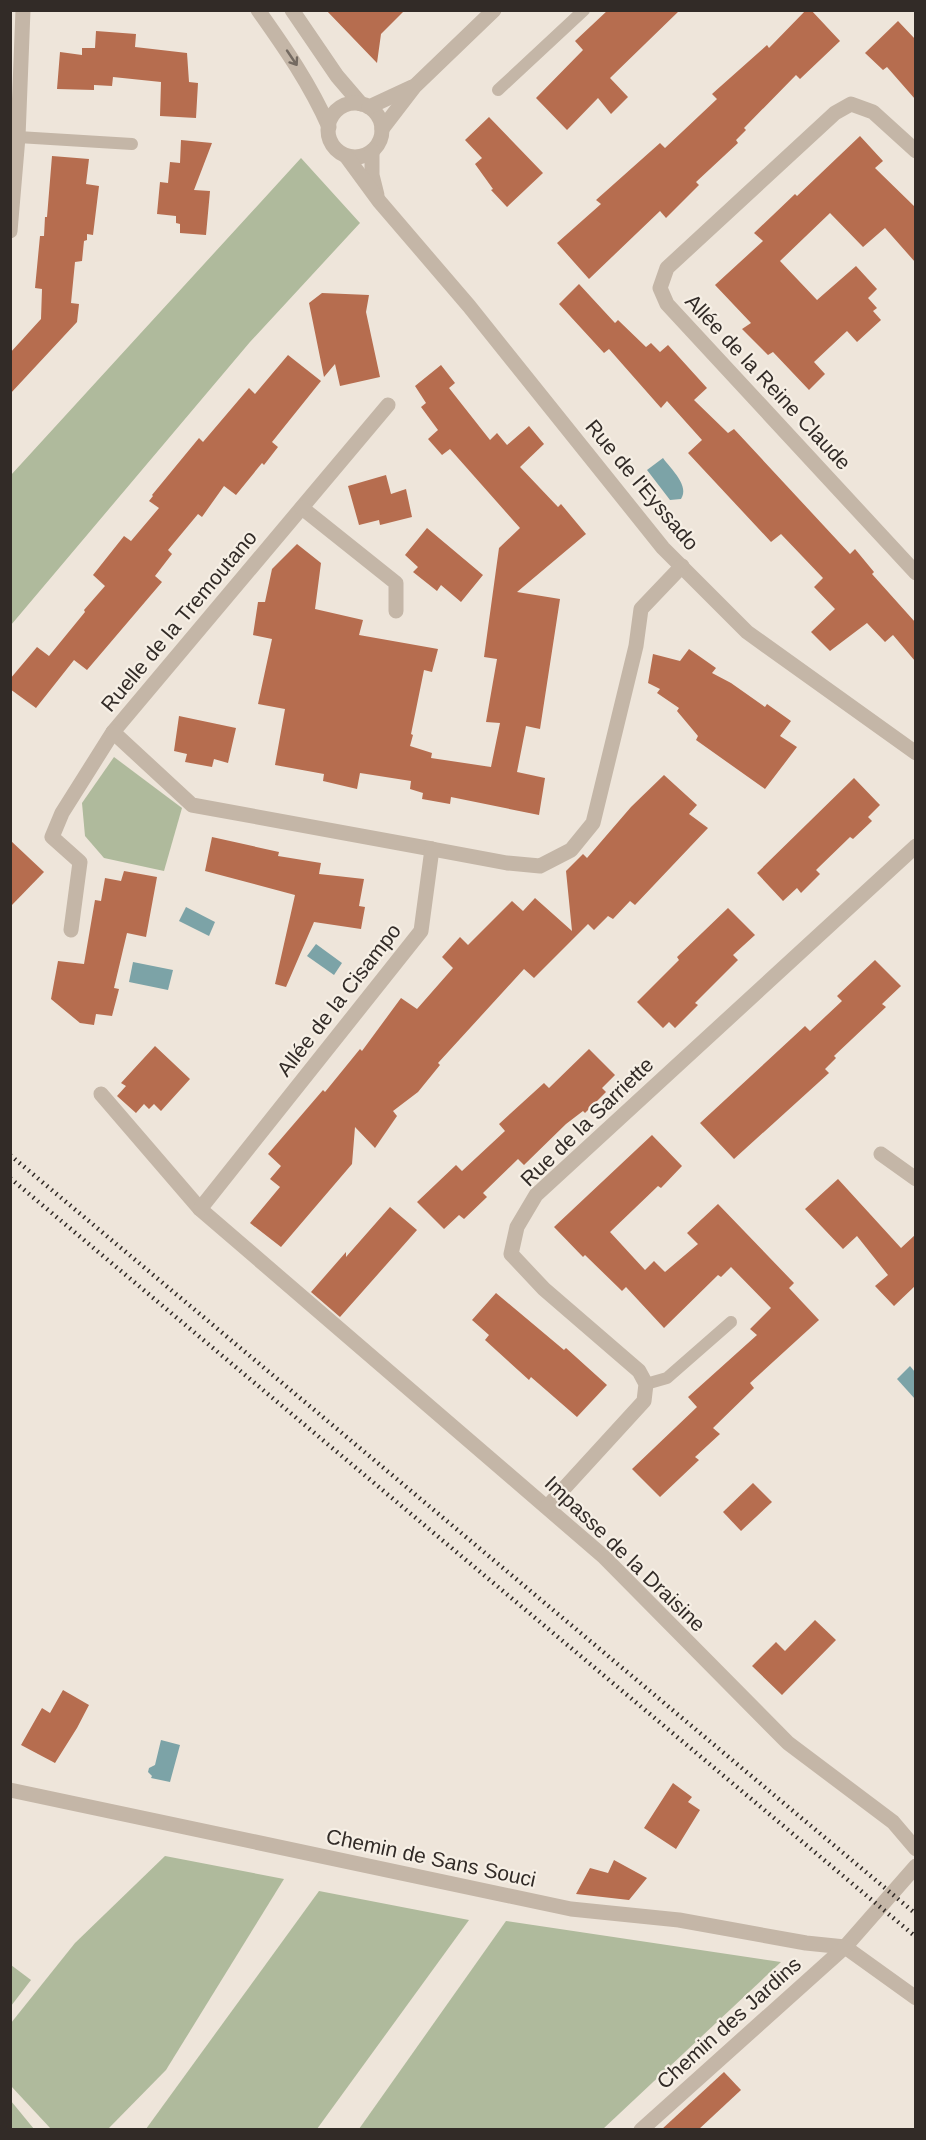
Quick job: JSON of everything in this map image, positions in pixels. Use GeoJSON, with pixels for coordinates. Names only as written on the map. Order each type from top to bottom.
{"type":"FeatureCollection","features":[{"type":"Feature","properties":{"kind":"street"},"geometry":{"type":"LineString","coordinates":[[10,231],[18,137],[23,10]]}},
{"type":"Feature","properties":{"kind":"street"},"geometry":{"type":"LineString","coordinates":[[258,10],[315,95],[329,127],[329,136],[333,144],[346,156],[364,156],[372,151],[381,138],[382,129],[376,113],[365,106],[337,76],[291,10]]}},
{"type":"Feature","properties":{"kind":"street"},"geometry":{"type":"LineString","coordinates":[[382,129],[415,86],[494,10]]}},
{"type":"Feature","properties":{"kind":"street"},"geometry":{"type":"LineString","coordinates":[[329,127],[337,111],[344,106],[365,106],[415,86]]}},
{"type":"Feature","properties":{"kind":"street","name":"Allée de la Reine Claude"},"geometry":{"type":"LineString","coordinates":[[915,152],[873,112],[850,104],[835,113],[666,268],[660,288],[667,304],[915,573]]}},
{"type":"Feature","properties":{"kind":"street","name":"Rue de l'Eyssado"},"geometry":{"type":"LineString","coordinates":[[372,151],[372,175],[379,201]]}},
{"type":"Feature","properties":{"kind":"street","name":"Rue de l'Eyssado"},"geometry":{"type":"LineString","coordinates":[[346,156],[379,201],[469,306],[663,548],[747,632],[915,753]]}},
{"type":"Feature","properties":{"kind":"street","name":"Ruelle de la Tremoutano"},"geometry":{"type":"LineString","coordinates":[[388,405],[113,732],[192,805],[432,849]]}},
{"type":"Feature","properties":{"kind":"street"},"geometry":{"type":"LineString","coordinates":[[302,508],[396,583],[396,611]]}},
{"type":"Feature","properties":{"kind":"street"},"geometry":{"type":"LineString","coordinates":[[432,849],[507,863],[540,866],[572,850],[593,823],[636,646],[641,609],[682,566]]}},
{"type":"Feature","properties":{"kind":"street"},"geometry":{"type":"LineString","coordinates":[[71,930],[80,862],[52,837],[62,813],[113,732]]}},
{"type":"Feature","properties":{"kind":"street","name":"Rue de la Sarriette"},"geometry":{"type":"LineString","coordinates":[[646,1384],[639,1371],[544,1289],[512,1254],[517,1227],[536,1195],[915,846]]}},
{"type":"Feature","properties":{"kind":"street","name":"Allée de la Cisampo"},"geometry":{"type":"LineString","coordinates":[[200,1209],[421,931],[432,849]]}},
{"type":"Feature","properties":{"kind":"street","name":"Impasse de la Draisine"},"geometry":{"type":"LineString","coordinates":[[101,1094],[200,1209],[603,1556],[788,1743],[893,1822],[915,1850]]}},
{"type":"Feature","properties":{"kind":"street"},"geometry":{"type":"LineString","coordinates":[[881,1154],[915,1179]]}},
{"type":"Feature","properties":{"kind":"street"},"geometry":{"type":"LineString","coordinates":[[547,1507],[644,1401],[646,1384]]}},
{"type":"Feature","properties":{"kind":"street","name":"Chemin de Sans Souci"},"geometry":{"type":"LineString","coordinates":[[10,1790],[571,1909],[679,1920],[806,1943],[845,1947]]}},
{"type":"Feature","properties":{"kind":"street","name":"Chemin des Jardins"},"geometry":{"type":"LineString","coordinates":[[641,2130],[845,1947],[915,1866]]}},
{"type":"Feature","properties":{"kind":"street"},"geometry":{"type":"LineString","coordinates":[[845,1947],[915,1998]]}},
{"type":"Feature","properties":{"kind":"lane"},"geometry":{"type":"LineString","coordinates":[[498,90],[584,10]]}},
{"type":"Feature","properties":{"kind":"lane"},"geometry":{"type":"LineString","coordinates":[[18,137],[132,144]]}},
{"type":"Feature","properties":{"kind":"lane"},"geometry":{"type":"LineString","coordinates":[[646,1384],[667,1378],[730,1322]]}},
{"type":"Feature","properties":{"kind":"green space"},"geometry":{"type":"Polygon","coordinates":[[[301,158],[360,223],[250,342],[11,625],[11,475],[301,158]]]}},
{"type":"Feature","properties":{"kind":"green space"},"geometry":{"type":"Polygon","coordinates":[[[114,757],[182,808],[164,871],[104,858],[85,836],[82,803],[114,757]]]}},
{"type":"Feature","properties":{"kind":"green space"},"geometry":{"type":"Polygon","coordinates":[[[165,1856],[284,1879],[166,2070],[108,2129],[51,2129],[11,2086],[11,2023],[75,1943],[165,1856]]]}},
{"type":"Feature","properties":{"kind":"green space"},"geometry":{"type":"Polygon","coordinates":[[[319,1891],[469,1920],[317,2129],[146,2129],[319,1891]]]}},
{"type":"Feature","properties":{"kind":"green space"},"geometry":{"type":"Polygon","coordinates":[[[506,1921],[781,1962],[603,2129],[359,2129],[506,1921]]]}},
{"type":"Feature","properties":{"kind":"green space"},"geometry":{"type":"Polygon","coordinates":[[[11,1965],[31,1980],[11,2006],[11,1965]]]}},
{"type":"Feature","properties":{"kind":"green space"},"geometry":{"type":"Polygon","coordinates":[[[11,2101],[34,2129],[11,2129],[11,2101]]]}},
{"type":"Feature","properties":{"kind":"water"},"geometry":{"type":"Polygon","coordinates":[[[663,458],[681,483],[683,494],[681,499],[670,500],[647,470],[663,458]]]}},
{"type":"Feature","properties":{"kind":"water"},"geometry":{"type":"Polygon","coordinates":[[[186,907],[215,922],[209,936],[179,921],[186,907]]]}},
{"type":"Feature","properties":{"kind":"water"},"geometry":{"type":"Polygon","coordinates":[[[316,944],[342,963],[334,975],[307,956],[316,944]]]}},
{"type":"Feature","properties":{"kind":"water"},"geometry":{"type":"Polygon","coordinates":[[[133,962],[173,970],[168,990],[129,982],[133,962]]]}},
{"type":"Feature","properties":{"kind":"water"},"geometry":{"type":"Polygon","coordinates":[[[910,1366],[915,1372],[915,1399],[897,1379],[910,1366]]]}},
{"type":"Feature","properties":{"kind":"water"},"geometry":{"type":"Polygon","coordinates":[[[161,1740],[180,1745],[170,1782],[151,1778],[148,1772],[149,1768],[155,1765],[161,1740]]]}},
{"type":"Feature","properties":{"kind":"building"},"geometry":{"type":"Polygon","coordinates":[[[326,10],[405,10],[381,34],[377,63],[326,10]]]}},
{"type":"Feature","properties":{"kind":"building"},"geometry":{"type":"Polygon","coordinates":[[[608,10],[680,10],[610,78],[628,97],[611,114],[598,98],[567,130],[536,98],[583,50],[575,41],[608,10]]]}},
{"type":"Feature","properties":{"kind":"building"},"geometry":{"type":"Polygon","coordinates":[[[806,10],[811,10],[840,41],[800,79],[796,75],[744,128],[746,130],[736,140],[738,143],[696,182],[699,185],[666,218],[660,211],[589,279],[557,243],[601,204],[596,200],[660,143],[665,148],[717,99],[712,94],[767,45],[769,48],[806,10]]]}},
{"type":"Feature","properties":{"kind":"building"},"geometry":{"type":"Polygon","coordinates":[[[898,21],[915,39],[915,99],[887,67],[883,70],[865,53],[898,21]]]}},
{"type":"Feature","properties":{"kind":"building"},"geometry":{"type":"Polygon","coordinates":[[[96,31],[136,34],[135,47],[187,53],[189,82],[198,83],[196,118],[160,116],[161,82],[113,77],[112,86],[94,85],[94,90],[57,89],[60,52],[82,55],[82,48],[95,48],[96,31]]]}},
{"type":"Feature","properties":{"kind":"building"},"geometry":{"type":"Polygon","coordinates":[[[489,117],[543,173],[507,207],[491,190],[493,189],[475,164],[482,158],[465,140],[489,117]]]}},
{"type":"Feature","properties":{"kind":"building"},"geometry":{"type":"Polygon","coordinates":[[[860,136],[883,161],[875,168],[915,207],[915,262],[885,228],[863,247],[830,213],[780,261],[817,300],[856,266],[877,289],[868,298],[877,308],[873,311],[881,320],[857,342],[847,331],[814,362],[825,374],[809,390],[773,352],[768,355],[742,329],[751,323],[715,285],[763,241],[754,233],[860,136]]]}},
{"type":"Feature","properties":{"kind":"building"},"geometry":{"type":"Polygon","coordinates":[[[181,140],[212,143],[194,190],[210,191],[206,235],[180,233],[180,224],[176,223],[176,216],[157,214],[160,182],[168,183],[170,162],[180,163],[181,140]]]}},
{"type":"Feature","properties":{"kind":"building"},"geometry":{"type":"Polygon","coordinates":[[[52,156],[89,159],[86,184],[99,186],[93,235],[87,234],[82,261],[75,262],[71,303],[79,304],[77,322],[10,394],[10,353],[41,319],[42,289],[35,288],[40,236],[44,236],[45,217],[47,217],[52,156]]]}},
{"type":"Feature","properties":{"kind":"building"},"geometry":{"type":"Polygon","coordinates":[[[579,284],[615,323],[618,320],[646,347],[651,343],[660,352],[668,345],[707,388],[694,400],[728,433],[734,429],[850,554],[855,549],[874,572],[872,574],[915,622],[915,661],[893,635],[885,642],[867,623],[830,651],[811,632],[835,609],[814,587],[823,578],[781,534],[771,542],[688,453],[702,440],[667,401],[661,408],[609,349],[604,353],[559,304],[579,284]]]}},
{"type":"Feature","properties":{"kind":"building"},"geometry":{"type":"Polygon","coordinates":[[[322,293],[369,295],[366,312],[380,377],[340,386],[335,364],[324,377],[309,303],[322,293]]]}},
{"type":"Feature","properties":{"kind":"building"},"geometry":{"type":"Polygon","coordinates":[[[288,355],[321,381],[272,442],[278,447],[264,465],[262,463],[236,495],[224,486],[202,517],[198,514],[168,550],[172,554],[155,576],[162,582],[87,670],[74,660],[36,708],[10,689],[10,679],[37,647],[49,656],[105,586],[93,575],[124,536],[131,541],[159,508],[149,501],[152,495],[199,438],[203,442],[249,388],[255,394],[288,355]]]}},
{"type":"Feature","properties":{"kind":"building"},"geometry":{"type":"Polygon","coordinates":[[[441,365],[455,383],[449,388],[490,440],[497,433],[507,445],[529,426],[544,444],[520,467],[558,507],[561,504],[586,534],[517,592],[560,599],[540,729],[526,726],[517,772],[545,778],[539,815],[451,797],[450,804],[422,799],[423,793],[410,789],[411,781],[360,773],[357,789],[323,781],[324,774],[275,765],[285,709],[258,704],[272,639],[253,635],[258,602],[265,602],[272,569],[297,544],[321,563],[315,609],[363,620],[359,635],[438,649],[432,672],[424,670],[410,746],[432,753],[431,758],[491,767],[500,723],[486,722],[497,659],[484,657],[499,548],[520,528],[450,449],[442,455],[428,439],[438,430],[421,407],[426,403],[415,386],[441,365]]]}},
{"type":"Feature","properties":{"kind":"building"},"geometry":{"type":"Polygon","coordinates":[[[386,475],[391,494],[406,489],[412,517],[380,525],[379,520],[359,525],[348,486],[386,475]]]}},
{"type":"Feature","properties":{"kind":"building"},"geometry":{"type":"Polygon","coordinates":[[[427,528],[483,575],[461,602],[441,585],[437,591],[413,572],[418,567],[405,555],[427,528]]]}},
{"type":"Feature","properties":{"kind":"building"},"geometry":{"type":"Polygon","coordinates":[[[689,649],[716,668],[712,673],[731,683],[765,707],[767,704],[791,721],[780,736],[797,747],[765,789],[696,740],[698,736],[677,711],[679,708],[657,693],[660,689],[648,683],[653,654],[680,661],[689,649]]]}},
{"type":"Feature","properties":{"kind":"building"},"geometry":{"type":"Polygon","coordinates":[[[179,716],[236,728],[228,763],[214,759],[212,767],[185,762],[187,754],[174,751],[179,716]]]}},
{"type":"Feature","properties":{"kind":"building"},"geometry":{"type":"Polygon","coordinates":[[[664,775],[697,805],[689,814],[708,828],[635,905],[630,901],[613,919],[608,916],[594,930],[588,924],[534,978],[524,969],[438,1063],[440,1065],[418,1092],[393,1111],[397,1116],[375,1148],[355,1127],[352,1164],[281,1247],[250,1223],[280,1187],[270,1179],[281,1166],[268,1154],[323,1090],[325,1092],[360,1049],[362,1051],[401,998],[417,1009],[453,968],[442,957],[460,937],[468,945],[512,901],[523,911],[535,898],[572,931],[566,871],[583,854],[587,858],[631,807],[664,775]]]}},
{"type":"Feature","properties":{"kind":"building"},"geometry":{"type":"Polygon","coordinates":[[[854,778],[880,805],[868,817],[872,821],[853,839],[850,837],[816,870],[820,874],[801,893],[797,888],[783,901],[757,873],[854,778]]]}},
{"type":"Feature","properties":{"kind":"building"},"geometry":{"type":"Polygon","coordinates":[[[212,837],[279,852],[278,856],[321,863],[319,874],[364,879],[359,906],[365,907],[361,929],[314,922],[286,987],[275,984],[295,895],[205,871],[212,837]]]}},
{"type":"Feature","properties":{"kind":"building"},"geometry":{"type":"Polygon","coordinates":[[[10,840],[44,872],[10,907],[10,840]]]}},
{"type":"Feature","properties":{"kind":"building"},"geometry":{"type":"Polygon","coordinates":[[[124,871],[157,877],[146,937],[127,933],[114,988],[119,989],[112,1016],[96,1014],[94,1025],[80,1023],[51,999],[58,961],[84,964],[95,900],[101,901],[105,878],[121,881],[124,871]]]}},
{"type":"Feature","properties":{"kind":"building"},"geometry":{"type":"Polygon","coordinates":[[[728,908],[755,935],[733,955],[738,960],[695,1003],[698,1005],[675,1028],[669,1022],[663,1028],[637,1002],[679,960],[677,957],[728,908]]]}},
{"type":"Feature","properties":{"kind":"building"},"geometry":{"type":"Polygon","coordinates":[[[875,960],[901,986],[882,1004],[886,1007],[834,1056],[836,1058],[825,1069],[829,1073],[734,1159],[700,1123],[805,1026],[810,1031],[842,1001],[837,996],[875,960]]]}},
{"type":"Feature","properties":{"kind":"building"},"geometry":{"type":"Polygon","coordinates":[[[155,1046],[190,1079],[161,1111],[154,1104],[149,1109],[144,1104],[136,1113],[117,1096],[126,1086],[121,1083],[155,1046]]]}},
{"type":"Feature","properties":{"kind":"building"},"geometry":{"type":"Polygon","coordinates":[[[589,1049],[615,1075],[602,1088],[606,1092],[585,1113],[583,1111],[566,1124],[524,1165],[518,1159],[483,1193],[487,1197],[464,1219],[459,1215],[444,1229],[417,1202],[456,1165],[462,1171],[505,1131],[499,1124],[544,1083],[549,1088],[589,1049]]]}},
{"type":"Feature","properties":{"kind":"building"},"geometry":{"type":"Polygon","coordinates":[[[652,1135],[682,1166],[661,1188],[658,1186],[610,1232],[645,1270],[654,1261],[665,1272],[698,1244],[687,1233],[718,1204],[794,1283],[789,1288],[819,1320],[750,1383],[754,1388],[713,1428],[720,1434],[695,1457],[699,1460],[660,1497],[632,1469],[697,1407],[688,1397],[757,1335],[750,1329],[771,1308],[731,1267],[721,1277],[718,1275],[664,1328],[626,1287],[622,1291],[585,1255],[583,1257],[554,1227],[652,1135]]]}},
{"type":"Feature","properties":{"kind":"building"},"geometry":{"type":"Polygon","coordinates":[[[838,1179],[901,1248],[915,1235],[915,1286],[894,1306],[875,1286],[888,1275],[857,1236],[843,1249],[805,1209],[838,1179]]]}},
{"type":"Feature","properties":{"kind":"building"},"geometry":{"type":"Polygon","coordinates":[[[390,1207],[417,1230],[340,1317],[311,1292],[346,1252],[346,1257],[390,1207]]]}},
{"type":"Feature","properties":{"kind":"building"},"geometry":{"type":"Polygon","coordinates":[[[496,1293],[564,1350],[566,1348],[607,1385],[577,1417],[531,1377],[529,1380],[485,1340],[489,1335],[472,1320],[496,1293]]]}},
{"type":"Feature","properties":{"kind":"building"},"geometry":{"type":"Polygon","coordinates":[[[753,1483],[772,1502],[741,1531],[723,1512],[753,1483]]]}},
{"type":"Feature","properties":{"kind":"building"},"geometry":{"type":"Polygon","coordinates":[[[815,1620],[836,1640],[782,1695],[752,1666],[776,1642],[785,1651],[815,1620]]]}},
{"type":"Feature","properties":{"kind":"building"},"geometry":{"type":"Polygon","coordinates":[[[63,1690],[89,1705],[55,1763],[21,1745],[42,1708],[50,1713],[63,1690]]]}},
{"type":"Feature","properties":{"kind":"building"},"geometry":{"type":"Polygon","coordinates":[[[673,1783],[692,1797],[688,1802],[700,1810],[676,1849],[644,1828],[673,1783]]]}},
{"type":"Feature","properties":{"kind":"building"},"geometry":{"type":"Polygon","coordinates":[[[614,1860],[647,1878],[629,1900],[576,1894],[590,1868],[608,1873],[614,1860]]]}},
{"type":"Feature","properties":{"kind":"building"},"geometry":{"type":"Polygon","coordinates":[[[724,2072],[741,2090],[698,2130],[661,2130],[724,2072]]]}},
{"type":"Feature","properties":{"kind":"railway"},"geometry":{"type":"LineString","coordinates":[[10,1155],[916,1914]]}},
{"type":"Feature","properties":{"kind":"railway"},"geometry":{"type":"LineString","coordinates":[[10,1178],[916,1937]]}}]}
